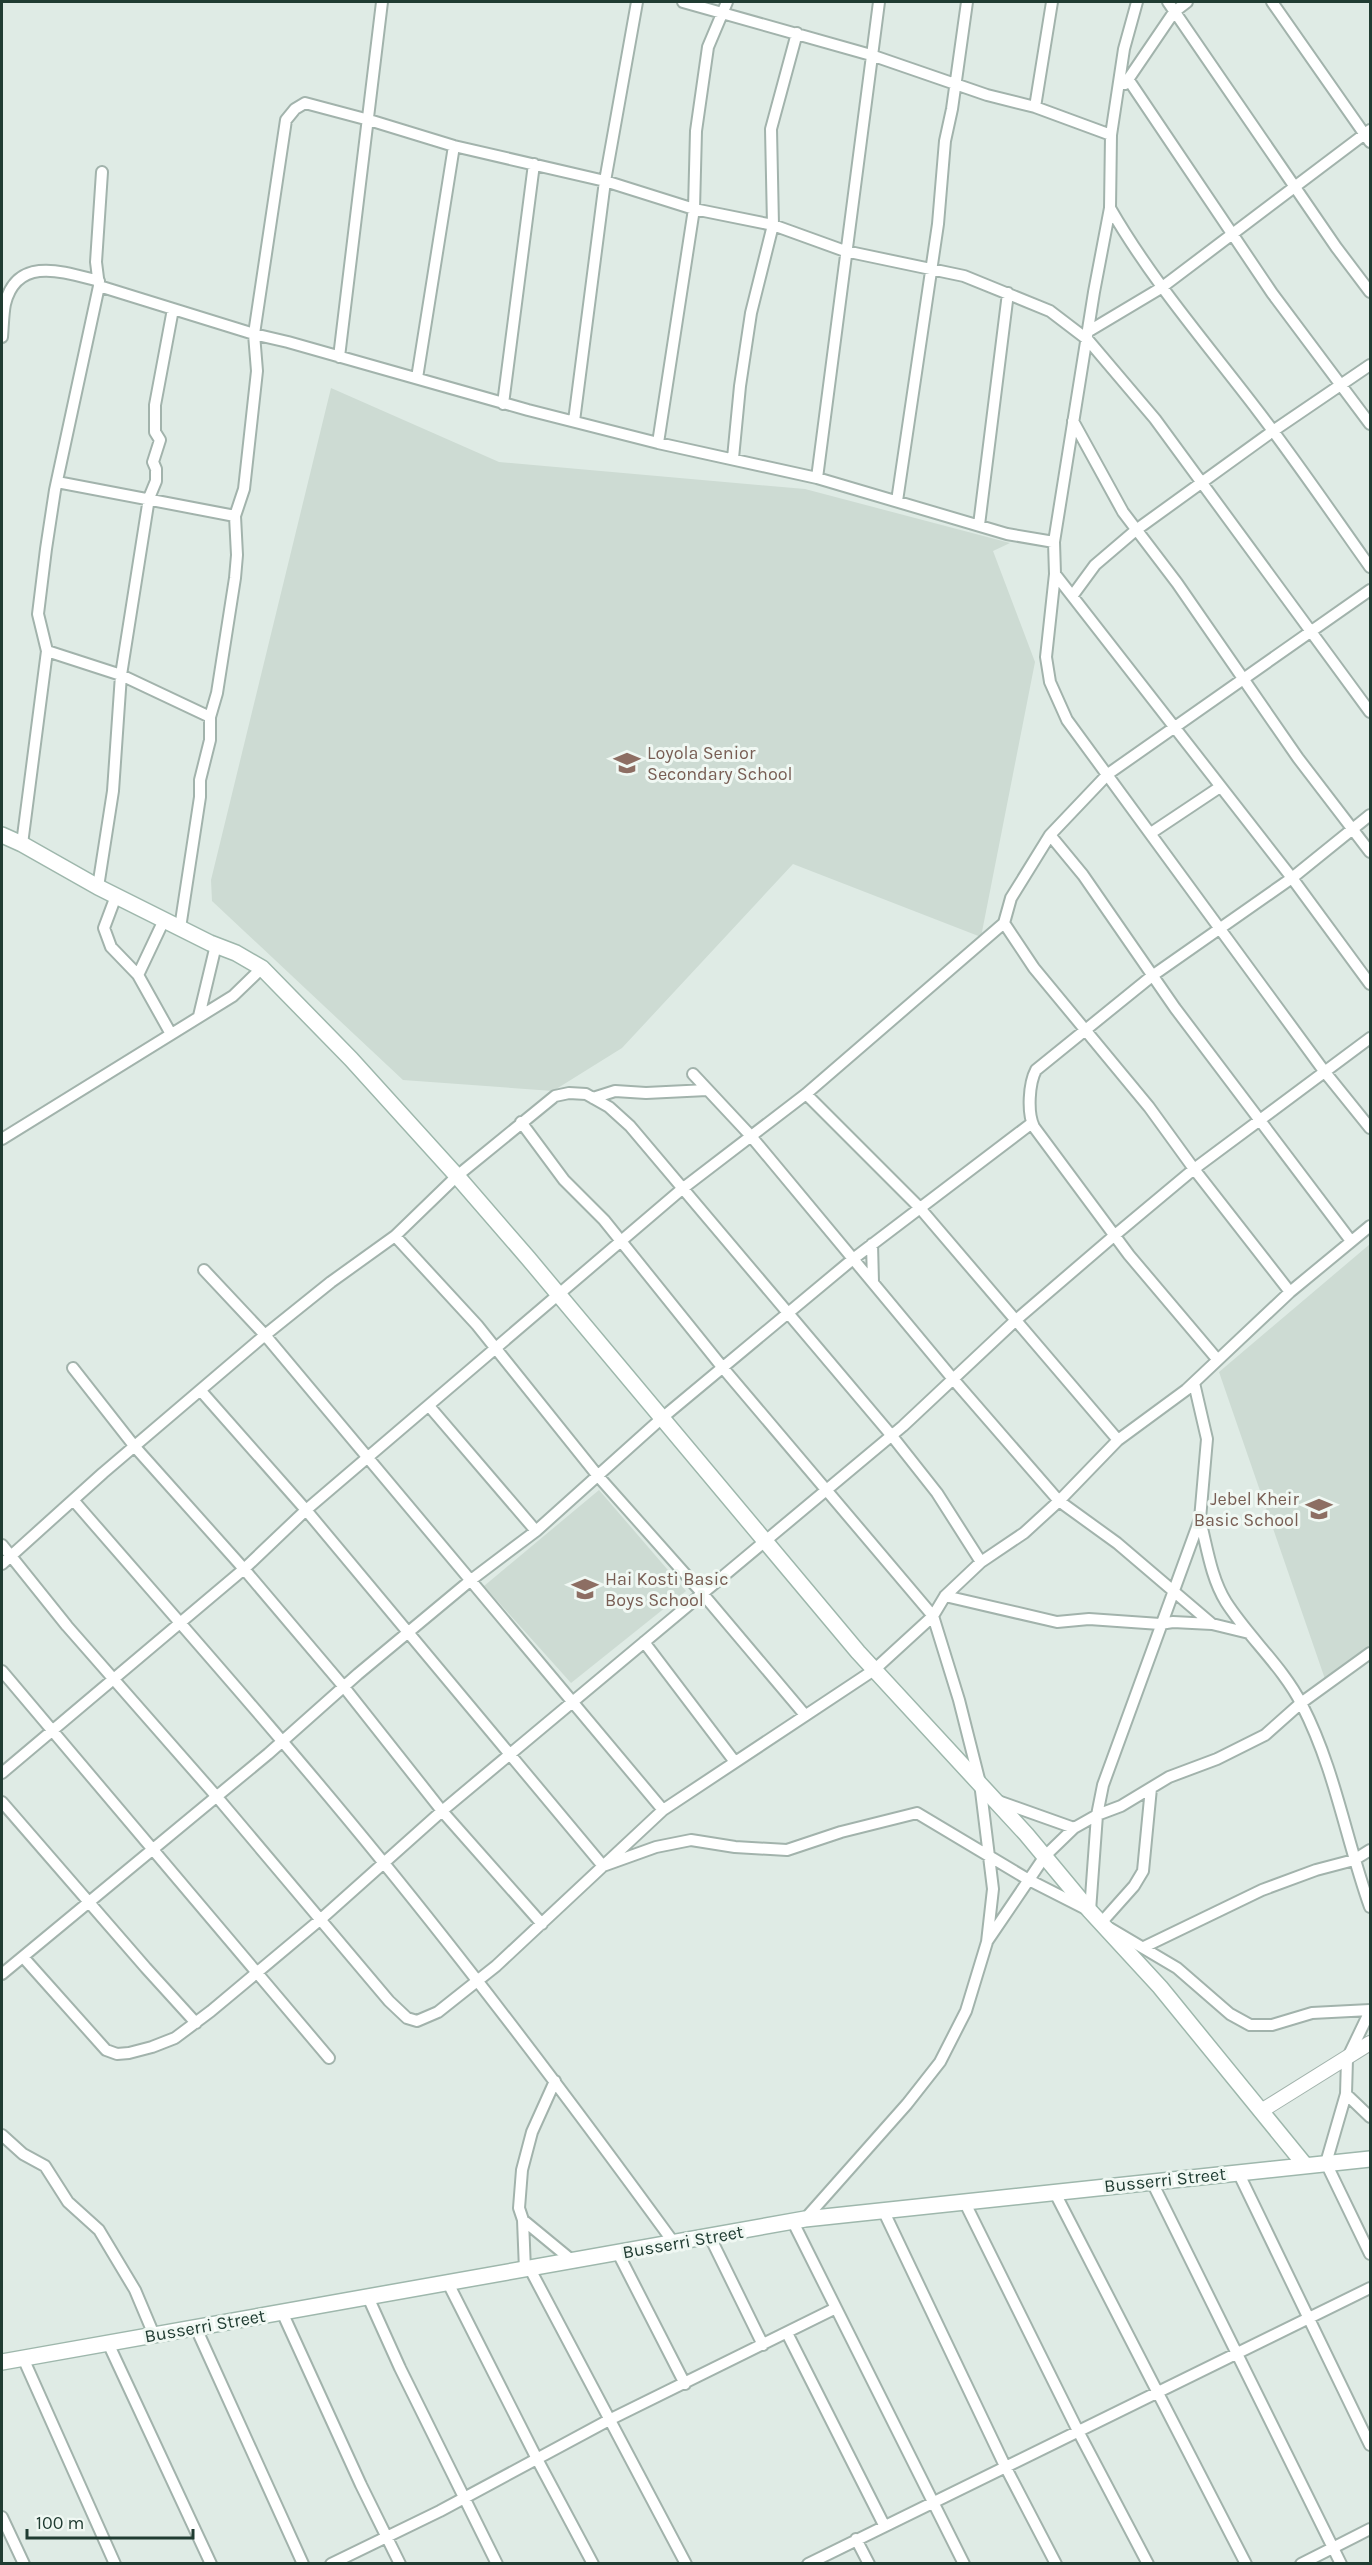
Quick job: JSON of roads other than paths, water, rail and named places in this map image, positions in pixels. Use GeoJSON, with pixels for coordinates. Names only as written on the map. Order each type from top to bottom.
{"type":"FeatureCollection","features":[{"type":"Feature","properties":{"kind":"main road"},"geometry":{"type":"LineString","coordinates":[[2,835],[98,887],[236,953],[262,968],[351,1059],[458,1176],[874,1670],[980,1783],[1090,1911],[1160,1987],[1305,2165]]}},
{"type":"Feature","properties":{"kind":"main road","name":"Busserri Street"},"geometry":{"type":"LineString","coordinates":[[2,2362],[799,2221],[1371,2159]]}},
{"type":"Feature","properties":{"kind":"street"},"geometry":{"type":"LineString","coordinates":[[339,357],[382,2]]}},
{"type":"Feature","properties":{"kind":"street"},"geometry":{"type":"LineString","coordinates":[[574,421],[605,181],[637,2]]}},
{"type":"Feature","properties":{"kind":"street"},"geometry":{"type":"LineString","coordinates":[[684,2],[871,55],[956,84],[1035,107],[1111,135]]}},
{"type":"Feature","properties":{"kind":"street"},"geometry":{"type":"LineString","coordinates":[[658,443],[694,208],[697,121],[708,47],[726,2]]}},
{"type":"Feature","properties":{"kind":"street"},"geometry":{"type":"LineString","coordinates":[[817,478],[879,2]]}},
{"type":"Feature","properties":{"kind":"street"},"geometry":{"type":"LineString","coordinates":[[897,501],[938,224],[945,141],[956,84],[967,2]]}},
{"type":"Feature","properties":{"kind":"street"},"geometry":{"type":"LineString","coordinates":[[1035,107],[1052,2]]}},
{"type":"Feature","properties":{"kind":"street"},"geometry":{"type":"LineString","coordinates":[[1137,2],[1124,49],[1111,135],[1110,208],[1094,292],[1089,335],[1054,542],[1055,574],[1046,657],[1050,682],[1067,720],[1324,1071],[1371,1128]]}},
{"type":"Feature","properties":{"kind":"street"},"geometry":{"type":"LineString","coordinates":[[1168,2],[1294,187],[1371,292]]}},
{"type":"Feature","properties":{"kind":"street"},"geometry":{"type":"LineString","coordinates":[[1118,94],[1174,12],[1187,2]]}},
{"type":"Feature","properties":{"kind":"street"},"geometry":{"type":"LineString","coordinates":[[1089,335],[1161,288],[1234,235],[1294,187],[1369,135],[1272,2]]}},
{"type":"Feature","properties":{"kind":"street"},"geometry":{"type":"LineString","coordinates":[[733,458],[740,386],[751,313],[773,225],[771,129],[797,33]]}},
{"type":"Feature","properties":{"kind":"street"},"geometry":{"type":"LineString","coordinates":[[1128,79],[1272,293],[1371,424]]}},
{"type":"Feature","properties":{"kind":"street"},"geometry":{"type":"LineString","coordinates":[[180,928],[200,796],[200,780],[210,740],[210,717],[217,693],[235,578],[237,555],[235,516],[244,489],[257,371],[254,334],[286,120],[295,109],[305,103],[454,146],[605,181],[694,208],[773,225],[845,251],[964,276],[1050,311],[1089,335],[1155,419],[1371,712]]}},
{"type":"Feature","properties":{"kind":"street"},"geometry":{"type":"LineString","coordinates":[[417,378],[454,146]]}},
{"type":"Feature","properties":{"kind":"street"},"geometry":{"type":"LineString","coordinates":[[503,404],[534,164]]}},
{"type":"Feature","properties":{"kind":"street"},"geometry":{"type":"LineString","coordinates":[[22,844],[35,729],[47,651],[38,614],[57,482],[99,284],[96,262],[102,172]]}},
{"type":"Feature","properties":{"kind":"street"},"geometry":{"type":"LineString","coordinates":[[1110,208],[1135,251],[1161,288],[1273,431],[1371,567]]}},
{"type":"Feature","properties":{"kind":"street"},"geometry":{"type":"LineString","coordinates":[[2,336],[5,303],[10,291],[24,275],[32,271],[63,272],[254,334],[503,404],[658,443],[817,478],[1007,534],[1054,542]]}},
{"type":"Feature","properties":{"kind":"street"},"geometry":{"type":"LineString","coordinates":[[979,525],[1008,293]]}},
{"type":"Feature","properties":{"kind":"street"},"geometry":{"type":"LineString","coordinates":[[98,887],[113,791],[121,675],[149,498],[156,481],[154,458],[160,440],[154,432],[155,405],[172,309]]}},
{"type":"Feature","properties":{"kind":"street"},"geometry":{"type":"LineString","coordinates":[[1073,595],[1095,565],[1136,530],[1273,431],[1371,365]]}},
{"type":"Feature","properties":{"kind":"street"},"geometry":{"type":"LineString","coordinates":[[1073,420],[1095,463],[1136,530],[1177,583],[1298,758],[1371,852]]}},
{"type":"Feature","properties":{"kind":"street"},"geometry":{"type":"LineString","coordinates":[[57,482],[235,516]]}},
{"type":"Feature","properties":{"kind":"street"},"geometry":{"type":"LineString","coordinates":[[1055,574],[1292,878],[1371,984]]}},
{"type":"Feature","properties":{"kind":"street"},"geometry":{"type":"LineString","coordinates":[[2,1773],[244,1569],[306,1510],[498,1349],[682,1189],[806,1094],[1004,923],[1011,898],[1050,835],[1108,774],[1371,590]]}},
{"type":"Feature","properties":{"kind":"street"},"geometry":{"type":"LineString","coordinates":[[47,651],[121,675],[210,717]]}},
{"type":"Feature","properties":{"kind":"street"},"geometry":{"type":"LineString","coordinates":[[1150,833],[1220,787]]}},
{"type":"Feature","properties":{"kind":"street"},"geometry":{"type":"LineString","coordinates":[[1217,1359],[1114,1235],[1032,1123],[1032,1080],[1036,1070],[1152,976],[1292,878],[1371,815]]}},
{"type":"Feature","properties":{"kind":"street"},"geometry":{"type":"LineString","coordinates":[[1050,835],[1119,923],[1152,976],[1351,1241]]}},
{"type":"Feature","properties":{"kind":"street"},"geometry":{"type":"LineString","coordinates":[[116,896],[104,928],[111,947],[138,975],[171,1034]]}},
{"type":"Feature","properties":{"kind":"street"},"geometry":{"type":"LineString","coordinates":[[138,975],[164,920]]}},
{"type":"Feature","properties":{"kind":"street"},"geometry":{"type":"LineString","coordinates":[[1004,923],[1034,968],[1149,1107],[1290,1292]]}},
{"type":"Feature","properties":{"kind":"street"},"geometry":{"type":"LineString","coordinates":[[199,1016],[216,945]]}},
{"type":"Feature","properties":{"kind":"street"},"geometry":{"type":"LineString","coordinates":[[2,1139],[232,996],[262,968]]}},
{"type":"Feature","properties":{"kind":"street"},"geometry":{"type":"LineString","coordinates":[[23,1957],[106,2050],[117,2054],[129,2053],[176,2038],[321,1919],[442,1811],[892,1436],[1016,1320],[1114,1235],[1194,1169],[1371,1038]]}},
{"type":"Feature","properties":{"kind":"street"},"geometry":{"type":"LineString","coordinates":[[693,1074],[750,1135],[953,1379],[1059,1501],[1117,1543],[1212,1624]]}},
{"type":"Feature","properties":{"kind":"street"},"geometry":{"type":"LineString","coordinates":[[594,1098],[615,1091],[646,1093],[707,1090]]}},
{"type":"Feature","properties":{"kind":"street"},"geometry":{"type":"LineString","coordinates":[[2,1564],[266,1335],[331,1282],[394,1236],[458,1176],[521,1122],[555,1096],[569,1093],[586,1094],[594,1098],[609,1107],[630,1126],[892,1436],[937,1493],[981,1562]]}},
{"type":"Feature","properties":{"kind":"street"},"geometry":{"type":"LineString","coordinates":[[806,1094],[919,1207],[1118,1440]]}},
{"type":"Feature","properties":{"kind":"street"},"geometry":{"type":"LineString","coordinates":[[521,1122],[564,1180],[577,1195],[590,1205],[723,1368],[933,1616],[959,1700],[980,1783],[993,1889],[987,1942],[966,2011],[940,2062],[907,2104],[799,2221],[836,2308],[964,2564]]}},
{"type":"Feature","properties":{"kind":"street"},"geometry":{"type":"LineString","coordinates":[[2,1974],[217,1797],[471,1580],[536,1531],[662,1418],[788,1312],[919,1207],[1032,1123]]}},
{"type":"Feature","properties":{"kind":"street"},"geometry":{"type":"LineString","coordinates":[[2,1545],[321,1919],[388,2001],[407,2018],[417,2021],[453,2002],[542,1924],[663,1810],[874,1670],[933,1616],[945,1596],[981,1562],[1024,1533],[1059,1501],[1118,1440],[1194,1383],[1290,1292],[1371,1226]]}},
{"type":"Feature","properties":{"kind":"street"},"geometry":{"type":"LineString","coordinates":[[394,1236],[498,1349],[598,1476],[702,1593],[805,1715]]}},
{"type":"Feature","properties":{"kind":"street"},"geometry":{"type":"LineString","coordinates":[[872,1244],[873,1282]]}},
{"type":"Feature","properties":{"kind":"street"},"geometry":{"type":"LineString","coordinates":[[204,1270],[266,1335],[571,1703],[663,1810]]}},
{"type":"Feature","properties":{"kind":"street"},"geometry":{"type":"LineString","coordinates":[[73,1368],[135,1448],[244,1569],[344,1687],[442,1811],[542,1924]]}},
{"type":"Feature","properties":{"kind":"street"},"geometry":{"type":"LineString","coordinates":[[603,1866],[656,1847],[691,1840],[735,1847],[787,1850],[841,1832],[917,1813],[1029,1880],[1090,1911],[1096,1815],[1103,1785],[1200,1519],[1206,1439],[1194,1383]]}},
{"type":"Feature","properties":{"kind":"street"},"geometry":{"type":"LineString","coordinates":[[201,1391],[306,1510],[603,1866]]}},
{"type":"Feature","properties":{"kind":"street"},"geometry":{"type":"LineString","coordinates":[[429,1406],[536,1531]]}},
{"type":"Feature","properties":{"kind":"street"},"geometry":{"type":"LineString","coordinates":[[74,1501],[283,1741],[384,1862],[555,2081],[674,2243]]}},
{"type":"Feature","properties":{"kind":"street"},"geometry":{"type":"LineString","coordinates":[[1200,1519],[1215,1579],[1225,1601],[1302,1703],[1330,1769],[1343,1811],[1354,1860],[1371,1907]]}},
{"type":"Feature","properties":{"kind":"street"},"geometry":{"type":"LineString","coordinates":[[945,1596],[1057,1622],[1089,1619],[1160,1624],[1173,1622],[1212,1624],[1249,1633]]}},
{"type":"Feature","properties":{"kind":"street"},"geometry":{"type":"LineString","coordinates":[[644,1642],[735,1762]]}},
{"type":"Feature","properties":{"kind":"street"},"geometry":{"type":"LineString","coordinates":[[987,1942],[1045,1856],[1074,1828],[1096,1815],[1121,1806],[1169,1777],[1217,1759],[1265,1735],[1302,1703],[1371,1653]]}},
{"type":"Feature","properties":{"kind":"street"},"geometry":{"type":"LineString","coordinates":[[2,1671],[329,2058]]}},
{"type":"Feature","properties":{"kind":"street"},"geometry":{"type":"LineString","coordinates":[[1151,1788],[1143,1871],[1134,1886],[1101,1923],[1178,1968],[1230,2014],[1251,2025],[1272,2025],[1312,2013],[1371,2010],[1347,2059],[1346,2094],[1326,2163],[1371,2254]]}},
{"type":"Feature","properties":{"kind":"street"},"geometry":{"type":"LineString","coordinates":[[995,1800],[1074,1828]]}},
{"type":"Feature","properties":{"kind":"street"},"geometry":{"type":"LineString","coordinates":[[2,1802],[88,1903],[196,2023]]}},
{"type":"Feature","properties":{"kind":"street"},"geometry":{"type":"LineString","coordinates":[[1144,1947],[1262,1890],[1316,1870],[1354,1860],[1371,1850]]}},
{"type":"Feature","properties":{"kind":"street"},"geometry":{"type":"LineString","coordinates":[[1261,2111],[1371,2043]]}},
{"type":"Feature","properties":{"kind":"street"},"geometry":{"type":"LineString","coordinates":[[555,2081],[532,2132],[522,2170],[519,2208],[523,2220],[528,2269],[686,2564]]}},
{"type":"Feature","properties":{"kind":"street"},"geometry":{"type":"LineString","coordinates":[[1346,2094],[1371,2117]]}},
{"type":"Feature","properties":{"kind":"street"},"geometry":{"type":"LineString","coordinates":[[2,2135],[24,2154],[45,2166],[68,2202],[99,2230],[135,2290],[154,2335]]}},
{"type":"Feature","properties":{"kind":"street"},"geometry":{"type":"LineString","coordinates":[[1238,2172],[1371,2445]]}},
{"type":"Feature","properties":{"kind":"street"},"geometry":{"type":"LineString","coordinates":[[1152,2182],[1341,2564]]}},
{"type":"Feature","properties":{"kind":"street"},"geometry":{"type":"LineString","coordinates":[[1055,2193],[1246,2564]]}},
{"type":"Feature","properties":{"kind":"street"},"geometry":{"type":"LineString","coordinates":[[965,2203],[1078,2431],[1148,2564]]}},
{"type":"Feature","properties":{"kind":"street"},"geometry":{"type":"LineString","coordinates":[[884,2212],[1005,2466],[1056,2564]]}},
{"type":"Feature","properties":{"kind":"street"},"geometry":{"type":"LineString","coordinates":[[523,2220],[574,2262]]}},
{"type":"Feature","properties":{"kind":"street"},"geometry":{"type":"LineString","coordinates":[[710,2237],[763,2345]]}},
{"type":"Feature","properties":{"kind":"street"},"geometry":{"type":"LineString","coordinates":[[618,2253],[685,2384]]}},
{"type":"Feature","properties":{"kind":"street"},"geometry":{"type":"LineString","coordinates":[[448,2283],[592,2564]]}},
{"type":"Feature","properties":{"kind":"street"},"geometry":{"type":"LineString","coordinates":[[808,2564],[1371,2288]]}},
{"type":"Feature","properties":{"kind":"street"},"geometry":{"type":"LineString","coordinates":[[368,2297],[496,2564]]}},
{"type":"Feature","properties":{"kind":"street"},"geometry":{"type":"LineString","coordinates":[[331,2564],[464,2498],[609,2420],[836,2308]]}},
{"type":"Feature","properties":{"kind":"street"},"geometry":{"type":"LineString","coordinates":[[282,2312],[400,2564]]}},
{"type":"Feature","properties":{"kind":"street"},"geometry":{"type":"LineString","coordinates":[[196,2328],[303,2564]]}},
{"type":"Feature","properties":{"kind":"street"},"geometry":{"type":"LineString","coordinates":[[787,2333],[884,2526]]}},
{"type":"Feature","properties":{"kind":"street"},"geometry":{"type":"LineString","coordinates":[[108,2343],[211,2564]]}},
{"type":"Feature","properties":{"kind":"street"},"geometry":{"type":"LineString","coordinates":[[24,2358],[115,2564]]}},
{"type":"Feature","properties":{"kind":"street"},"geometry":{"type":"LineString","coordinates":[[2,2517],[24,2564]]}},
{"type":"Feature","properties":{"kind":"street"},"geometry":{"type":"LineString","coordinates":[[1301,2564],[1371,2529]]}},
{"type":"Feature","properties":{"kind":"street"},"geometry":{"type":"LineString","coordinates":[[856,2539],[869,2564]]}},
{"type":"Feature","properties":{"kind":"place","name":"Loyola Senior Secondary School"},"geometry":{"type":"Point","coordinates":[627,763]}},
{"type":"Feature","properties":{"kind":"place","name":"Jebel Kheir Basic School"},"geometry":{"type":"Point","coordinates":[1319,1509]}},
{"type":"Feature","properties":{"kind":"place","name":"Hai Kosti Basic Boys School"},"geometry":{"type":"Point","coordinates":[585,1589]}}]}
